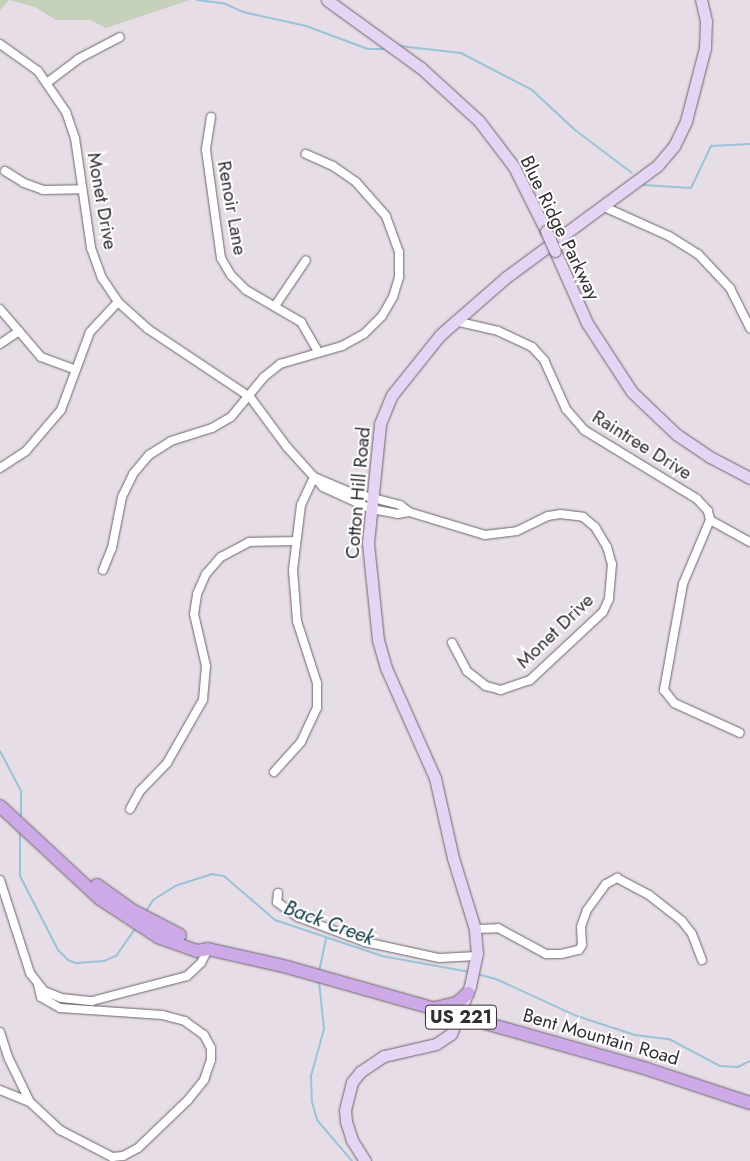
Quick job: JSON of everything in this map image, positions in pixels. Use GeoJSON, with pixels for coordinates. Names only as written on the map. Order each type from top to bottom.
{"type":"FeatureCollection","features":[{"type":"Feature","properties":{"kind":"main road","name":"Bent Mountain Road"},"geometry":{"type":"LineString","coordinates":[[0,795],[100,888],[164,930],[195,945]]}},
{"type":"Feature","properties":{"kind":"main road","name":"Bent Mountain Road"},"geometry":{"type":"LineString","coordinates":[[0,806],[126,918],[158,937],[288,967],[647,1069],[750,1103]]}},
{"type":"Feature","properties":{"kind":"main road"},"geometry":{"type":"LineString","coordinates":[[430,1008],[457,1003],[468,993]]}},
{"type":"Feature","properties":{"kind":"street","name":"Blue Ridge Parkway"},"geometry":{"type":"LineString","coordinates":[[327,0],[421,68],[479,121],[514,167],[555,250],[587,323],[611,364],[632,392],[676,434],[710,458],[750,478]]}},
{"type":"Feature","properties":{"kind":"street","name":"Cotton Hill Road"},"geometry":{"type":"LineString","coordinates":[[365,1161],[352,1140],[346,1121],[345,1110],[352,1082],[360,1072],[384,1056],[444,1040],[451,1034],[468,993],[476,961],[475,929],[454,858],[435,778],[381,654],[368,558],[377,437],[387,404],[410,369],[455,321],[505,278],[658,164],[681,134],[705,48],[706,28],[701,0]]}},
{"type":"Feature","properties":{"kind":"street"},"geometry":{"type":"LineString","coordinates":[[48,82],[78,59],[120,37]]}},
{"type":"Feature","properties":{"kind":"street","name":"Monet Drive"},"geometry":{"type":"LineString","coordinates":[[0,44],[28,62],[48,82],[71,124],[93,254],[102,278],[118,302],[148,329],[250,397],[287,447],[329,491],[372,503],[400,505],[409,512],[485,535],[517,531],[548,516],[570,515],[583,517],[595,527],[608,547],[613,582],[602,612],[530,680],[501,690],[486,686],[467,671],[452,643]]}},
{"type":"Feature","properties":{"kind":"street","name":"Renoir Lane"},"geometry":{"type":"LineString","coordinates":[[211,117],[206,150],[221,258],[238,283],[301,322],[318,351]]}},
{"type":"Feature","properties":{"kind":"street"},"geometry":{"type":"LineString","coordinates":[[103,570],[112,548],[122,497],[140,464],[171,441],[222,424],[250,397],[264,377],[280,364],[354,340],[373,327],[393,296],[400,264],[393,230],[367,191],[345,173],[306,154]]}},
{"type":"Feature","properties":{"kind":"street"},"geometry":{"type":"LineString","coordinates":[[5,171],[24,184],[43,190],[82,189]]}},
{"type":"Feature","properties":{"kind":"street"},"geometry":{"type":"LineString","coordinates":[[602,206],[669,236],[698,254],[730,288],[750,328]]}},
{"type":"Feature","properties":{"kind":"street"},"geometry":{"type":"LineString","coordinates":[[275,306],[306,260]]}},
{"type":"Feature","properties":{"kind":"street"},"geometry":{"type":"LineString","coordinates":[[0,468],[26,451],[45,432],[61,410],[90,332],[118,302]]}},
{"type":"Feature","properties":{"kind":"street"},"geometry":{"type":"LineString","coordinates":[[0,309],[41,357],[76,370]]}},
{"type":"Feature","properties":{"kind":"street","name":"Raintree Drive"},"geometry":{"type":"LineString","coordinates":[[455,321],[498,331],[532,347],[544,360],[566,409],[576,422],[597,439],[697,499],[708,511],[710,520],[750,542]]}},
{"type":"Feature","properties":{"kind":"street"},"geometry":{"type":"LineString","coordinates":[[0,344],[19,331]]}},
{"type":"Feature","properties":{"kind":"street"},"geometry":{"type":"LineString","coordinates":[[274,772],[308,731],[318,696],[316,672],[294,605],[294,541],[301,504],[314,477]]}},
{"type":"Feature","properties":{"kind":"street","name":"Monet Drive"},"geometry":{"type":"LineString","coordinates":[[314,477],[398,514],[409,512]]}},
{"type":"Feature","properties":{"kind":"street"},"geometry":{"type":"LineString","coordinates":[[710,520],[683,584],[664,690],[674,703],[740,733]]}},
{"type":"Feature","properties":{"kind":"street"},"geometry":{"type":"LineString","coordinates":[[130,809],[140,792],[167,763],[203,700],[206,666],[194,614],[197,594],[206,574],[221,557],[249,542],[294,541]]}},
{"type":"Feature","properties":{"kind":"street"},"geometry":{"type":"LineString","coordinates":[[475,929],[498,928],[546,954],[579,950],[582,945],[581,927],[587,910],[614,878],[649,895],[682,921],[692,934],[702,960]]}},
{"type":"Feature","properties":{"kind":"street"},"geometry":{"type":"LineString","coordinates":[[0,880],[25,961],[38,985],[41,997],[60,1008],[178,1018],[204,1035],[211,1048],[212,1060],[204,1080],[188,1100],[138,1148],[123,1156],[112,1157],[75,1140],[30,1102],[0,1090]]}},
{"type":"Feature","properties":{"kind":"street"},"geometry":{"type":"LineString","coordinates":[[278,893],[277,902],[298,917],[365,942],[439,958],[476,961]]}},
{"type":"Feature","properties":{"kind":"street"},"geometry":{"type":"LineString","coordinates":[[38,985],[51,994],[71,1000],[103,998],[187,976],[201,964],[208,949]]}},
{"type":"Feature","properties":{"kind":"street"},"geometry":{"type":"LineString","coordinates":[[0,1032],[8,1059],[30,1102]]}},
{"type":"Feature","properties":{"kind":"green space"},"geometry":{"type":"Polygon","coordinates":[[[0,0],[9,0],[0,10],[0,0]]]}},
{"type":"Feature","properties":{"kind":"green space"},"geometry":{"type":"Polygon","coordinates":[[[9,0],[190,0],[106,28],[90,20],[56,20],[35,7],[9,0]]]}},
{"type":"Feature","properties":{"kind":"waterway"},"geometry":{"type":"LineString","coordinates":[[197,0],[223,3],[243,12],[306,26],[368,49],[388,49]]}},
{"type":"Feature","properties":{"kind":"waterway"},"geometry":{"type":"LineString","coordinates":[[400,46],[461,53],[532,90],[575,130],[632,173]]}},
{"type":"Feature","properties":{"kind":"waterway"},"geometry":{"type":"LineString","coordinates":[[644,185],[691,188],[711,146],[750,144]]}},
{"type":"Feature","properties":{"kind":"waterway","name":"Back Creek"},"geometry":{"type":"LineString","coordinates":[[0,751],[21,791],[21,819]]}},
{"type":"Feature","properties":{"kind":"waterway","name":"Back Creek"},"geometry":{"type":"LineString","coordinates":[[20,831],[20,876],[58,950],[68,960],[76,963],[104,961],[116,956],[136,927]]}},
{"type":"Feature","properties":{"kind":"waterway","name":"Back Creek"},"geometry":{"type":"LineString","coordinates":[[145,913],[153,900],[175,886],[211,874],[224,876],[275,920],[382,956],[470,972]]}},
{"type":"Feature","properties":{"kind":"waterway"},"geometry":{"type":"LineString","coordinates":[[319,972],[326,938]]}},
{"type":"Feature","properties":{"kind":"waterway","name":"Back Creek"},"geometry":{"type":"LineString","coordinates":[[477,974],[496,979],[577,1016],[635,1035],[669,1039],[720,1066],[738,1067],[750,1061]]}},
{"type":"Feature","properties":{"kind":"waterway"},"geometry":{"type":"LineString","coordinates":[[319,982],[324,1029],[311,1076],[312,1102],[317,1120],[352,1161]]}}]}
